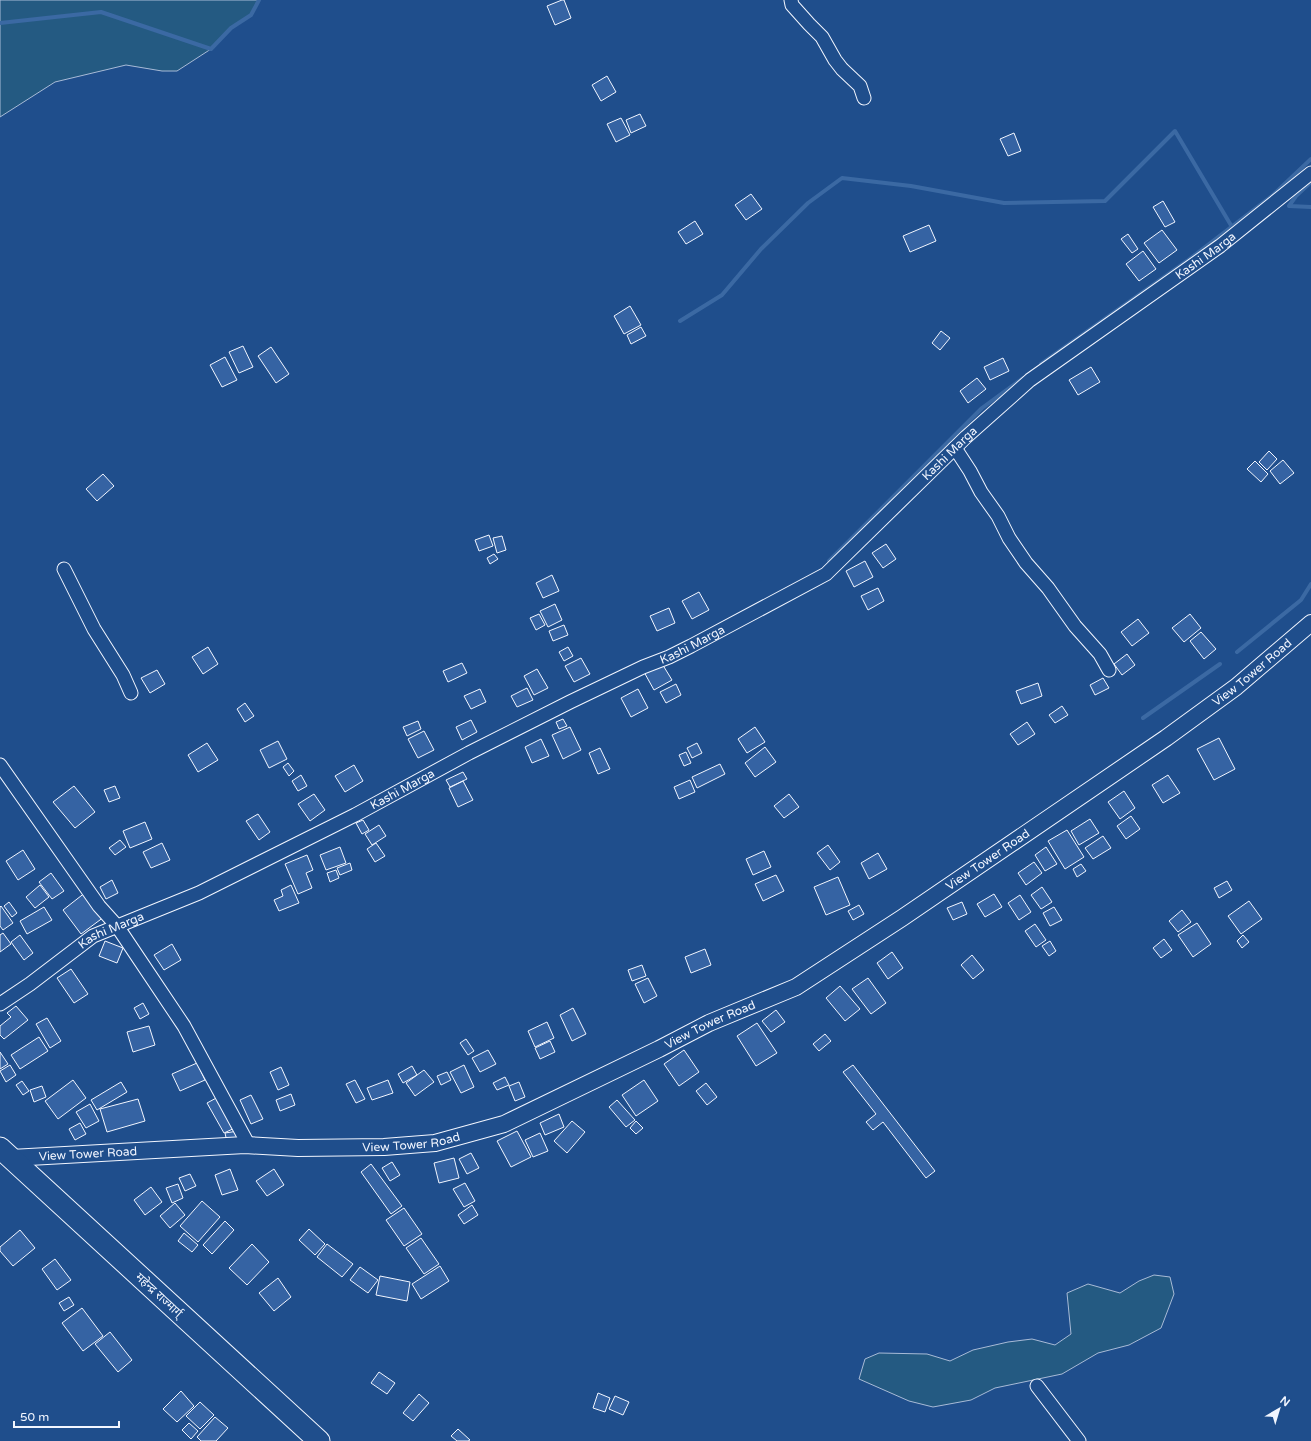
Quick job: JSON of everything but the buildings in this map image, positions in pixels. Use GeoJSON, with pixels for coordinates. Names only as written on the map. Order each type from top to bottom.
{"type":"FeatureCollection","features":[{"type":"Feature","properties":{"kind":"highway","name":"महेन्द्र राज्मार्ग्"},"geometry":{"type":"LineString","coordinates":[[4,1156],[319,1441]]}},
{"type":"Feature","properties":{"kind":"street"},"geometry":{"type":"LineString","coordinates":[[791,0],[792,5],[822,37],[842,69],[860,86],[864,98]]}},
{"type":"Feature","properties":{"kind":"street","name":"Kashi Marga"},"geometry":{"type":"LineString","coordinates":[[0,1004],[30,984],[94,936],[199,893],[355,815],[469,753],[570,702],[691,646],[826,574],[955,448],[1030,380],[1220,246],[1311,173]]}},
{"type":"Feature","properties":{"kind":"street"},"geometry":{"type":"LineString","coordinates":[[955,448],[970,471],[981,492],[998,516],[1009,538],[1026,563],[1048,588],[1075,626],[1100,654],[1109,670]]}},
{"type":"Feature","properties":{"kind":"street"},"geometry":{"type":"LineString","coordinates":[[64,569],[94,628],[123,675],[131,693]]}},
{"type":"Feature","properties":{"kind":"street","name":"View Tower Road"},"geometry":{"type":"LineString","coordinates":[[4,1156],[245,1145],[298,1148],[384,1147],[435,1143],[504,1124],[659,1049],[709,1022],[796,987],[902,918],[1166,738],[1236,687],[1311,623]]}},
{"type":"Feature","properties":{"kind":"street"},"geometry":{"type":"LineString","coordinates":[[0,765],[99,906],[117,926],[184,1026],[247,1142],[245,1145]]}},
{"type":"Feature","properties":{"kind":"street"},"geometry":{"type":"LineString","coordinates":[[1037,1386],[1079,1441]]}},
{"type":"Feature","properties":{"kind":"shaded area"},"geometry":{"type":"Polygon","coordinates":[[[0,0],[259,0],[251,15],[231,28],[211,49],[177,71],[162,71],[126,65],[55,82],[0,117],[0,0]]]}},
{"type":"Feature","properties":{"kind":"shaded area"},"geometry":{"type":"Polygon","coordinates":[[[1154,1275],[1170,1277],[1174,1294],[1161,1328],[1129,1345],[1098,1353],[1062,1374],[995,1388],[971,1400],[933,1407],[909,1401],[859,1379],[865,1359],[879,1353],[927,1354],[950,1361],[973,1350],[1008,1342],[1032,1339],[1055,1345],[1071,1334],[1067,1293],[1088,1284],[1120,1293],[1139,1281],[1154,1275]]]}},
{"type":"Feature","properties":{"kind":"waterway"},"geometry":{"type":"LineString","coordinates":[[0,23],[101,12],[211,49],[231,28],[251,15],[259,0]]}},
{"type":"Feature","properties":{"kind":"waterway"},"geometry":{"type":"LineString","coordinates":[[680,321],[722,295],[761,249],[808,203],[842,178],[911,186],[1004,203],[1105,201],[1175,131],[1232,227]]}},
{"type":"Feature","properties":{"kind":"waterway"},"geometry":{"type":"LineString","coordinates":[[1041,364],[1187,261],[1273,195],[1311,159]]}},
{"type":"Feature","properties":{"kind":"waterway"},"geometry":{"type":"LineString","coordinates":[[1289,206],[1296,196],[1311,182]]}},
{"type":"Feature","properties":{"kind":"waterway"},"geometry":{"type":"LineString","coordinates":[[1289,206],[1311,207]]}},
{"type":"Feature","properties":{"kind":"waterway"},"geometry":{"type":"LineString","coordinates":[[829,561],[982,408],[1023,378]]}},
{"type":"Feature","properties":{"kind":"waterway"},"geometry":{"type":"LineString","coordinates":[[1237,652],[1301,600],[1311,584]]}},
{"type":"Feature","properties":{"kind":"waterway"},"geometry":{"type":"LineString","coordinates":[[1143,718],[1220,664]]}}]}
